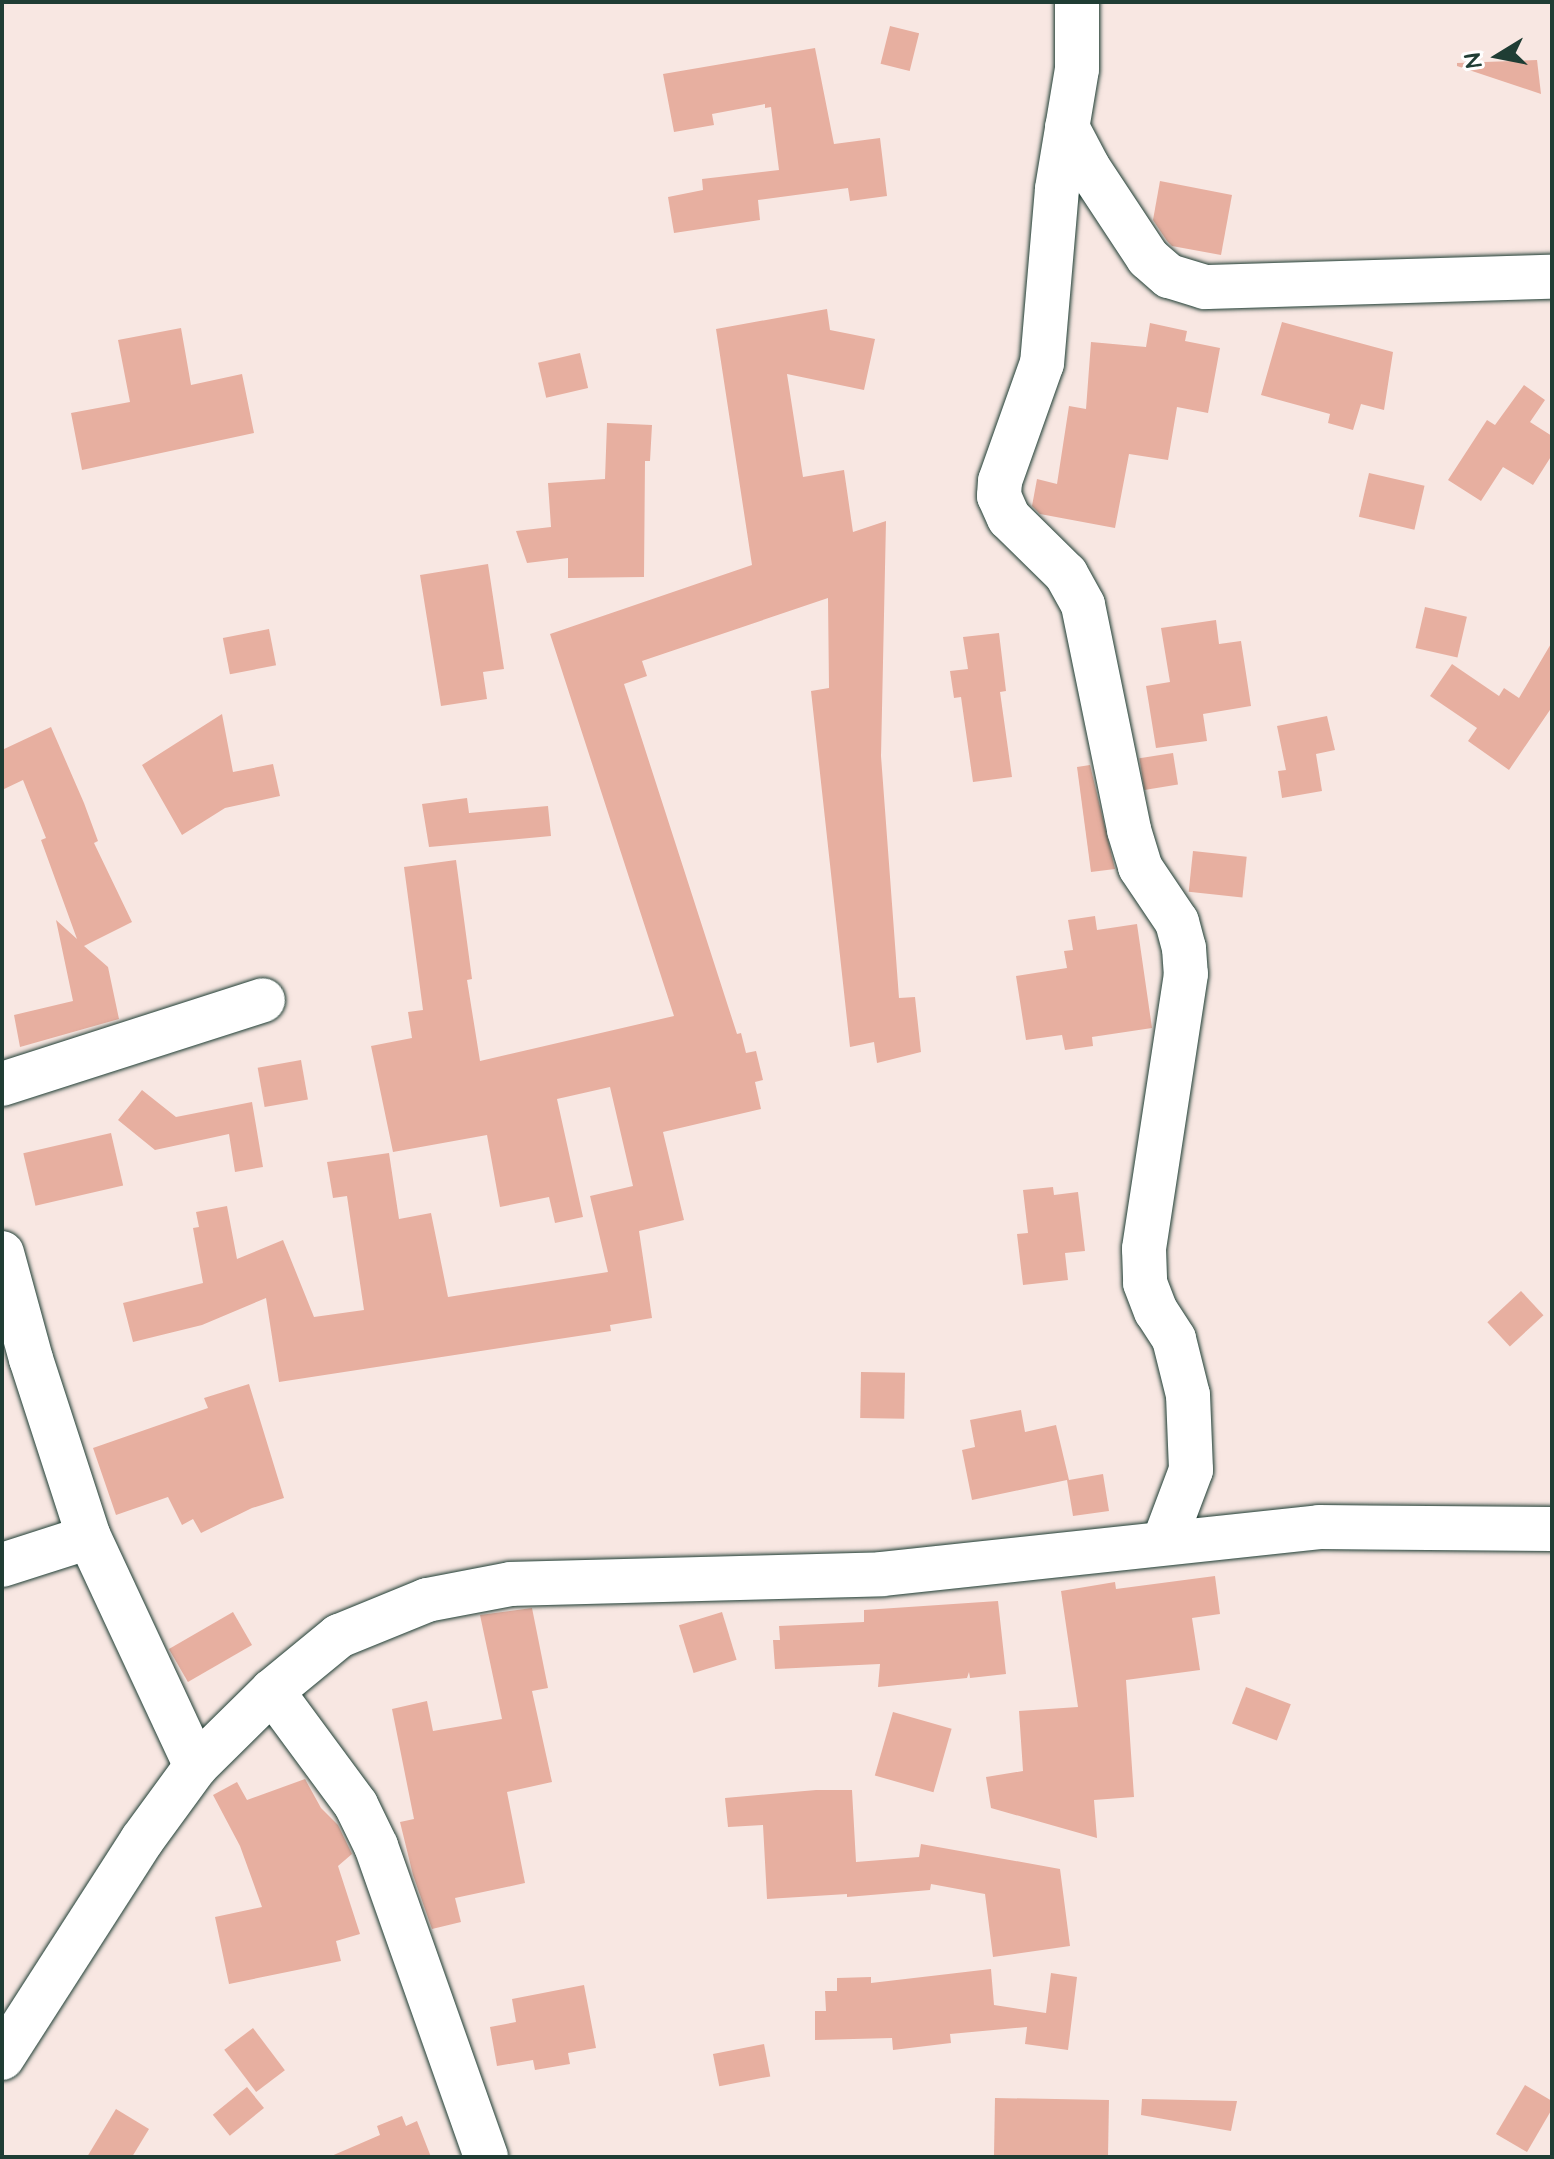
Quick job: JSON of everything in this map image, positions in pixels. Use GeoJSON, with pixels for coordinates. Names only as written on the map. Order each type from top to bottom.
{"type":"FeatureCollection","features":[{"type":"Feature","properties":{"kind":"street"},"geometry":{"type":"LineString","coordinates":[[1077,2],[1079,53],[1057,189],[1042,363],[1000,481],[999,496],[1009,518],[1066,574],[1083,605],[1129,830],[1140,867],[1177,922],[1184,948],[1186,974],[1144,1249],[1145,1283],[1156,1311],[1174,1339],[1188,1395],[1191,1470],[1164,1542]]}},
{"type":"Feature","properties":{"kind":"street"},"geometry":{"type":"LineString","coordinates":[[1067,127],[1088,167],[1148,258],[1169,276],[1205,287],[1552,277]]}},
{"type":"Feature","properties":{"kind":"street"},"geometry":{"type":"LineString","coordinates":[[2,1084],[263,1000]]}},
{"type":"Feature","properties":{"kind":"street"},"geometry":{"type":"LineString","coordinates":[[2,1253],[31,1359],[89,1537],[196,1766]]}},
{"type":"Feature","properties":{"kind":"street"},"geometry":{"type":"LineString","coordinates":[[2,2058],[142,1840],[196,1766],[272,1691],[339,1636],[427,1600],[511,1584],[882,1574],[1319,1527],[1552,1529]]}},
{"type":"Feature","properties":{"kind":"street"},"geometry":{"type":"LineString","coordinates":[[2,1565],[89,1537]]}},
{"type":"Feature","properties":{"kind":"street"},"geometry":{"type":"LineString","coordinates":[[272,1691],[356,1805],[376,1846],[486,2157]]}},
{"type":"Feature","properties":{"kind":"building"},"geometry":{"type":"Polygon","coordinates":[[[890,26],[919,33],[910,71],[881,64],[890,26]]]}},
{"type":"Feature","properties":{"kind":"building"},"geometry":{"type":"Polygon","coordinates":[[[815,48],[834,144],[880,138],[887,196],[850,201],[848,188],[758,200],[760,220],[674,233],[668,197],[703,190],[702,179],[779,170],[771,107],[765,108],[765,104],[712,114],[714,125],[674,132],[663,74],[815,48]]]}},
{"type":"Feature","properties":{"kind":"building"},"geometry":{"type":"Polygon","coordinates":[[[1537,60],[1541,94],[1457,66],[1457,63],[1537,60]]]}},
{"type":"Feature","properties":{"kind":"building"},"geometry":{"type":"Polygon","coordinates":[[[1160,181],[1232,195],[1221,255],[1172,246],[1167,241],[1153,220],[1160,181]]]}},
{"type":"Feature","properties":{"kind":"building"},"geometry":{"type":"Polygon","coordinates":[[[827,309],[830,330],[875,339],[864,390],[787,374],[803,477],[844,470],[853,532],[886,521],[881,756],[899,998],[915,997],[921,1052],[877,1063],[874,1042],[850,1047],[811,691],[829,688],[828,598],[642,661],[647,676],[624,684],[737,1034],[741,1033],[746,1053],[756,1051],[763,1080],[755,1082],[761,1109],[663,1132],[684,1220],[639,1231],[652,1318],[610,1325],[611,1331],[279,1382],[266,1298],[202,1325],[133,1342],[123,1303],[203,1283],[193,1228],[199,1227],[196,1212],[227,1206],[237,1259],[283,1240],[314,1317],[364,1310],[347,1196],[333,1198],[327,1162],[389,1153],[399,1219],[431,1213],[448,1297],[608,1272],[590,1196],[633,1186],[610,1087],[557,1099],[583,1217],[555,1223],[549,1197],[500,1207],[487,1135],[393,1152],[371,1046],[412,1038],[408,1012],[423,1010],[404,867],[456,860],[472,979],[467,980],[480,1061],[674,1016],[550,634],[752,565],[716,329],[827,309]]]}},
{"type":"Feature","properties":{"kind":"building"},"geometry":{"type":"Polygon","coordinates":[[[1282,322],[1393,352],[1384,410],[1361,404],[1353,430],[1328,423],[1330,414],[1261,395],[1282,322]]]}},
{"type":"Feature","properties":{"kind":"building"},"geometry":{"type":"Polygon","coordinates":[[[1150,323],[1187,331],[1185,341],[1220,348],[1208,413],[1177,407],[1168,460],[1129,454],[1115,528],[1040,514],[1032,506],[1037,479],[1057,484],[1069,406],[1086,409],[1091,342],[1146,347],[1150,323]]]}},
{"type":"Feature","properties":{"kind":"building"},"geometry":{"type":"Polygon","coordinates":[[[181,328],[191,385],[242,374],[254,433],[82,470],[71,413],[130,402],[118,340],[181,328]]]}},
{"type":"Feature","properties":{"kind":"building"},"geometry":{"type":"Polygon","coordinates":[[[580,353],[588,388],[546,398],[538,363],[580,353]]]}},
{"type":"Feature","properties":{"kind":"building"},"geometry":{"type":"Polygon","coordinates":[[[1524,385],[1545,400],[1530,422],[1552,436],[1552,455],[1533,485],[1503,467],[1481,501],[1448,480],[1487,420],[1495,425],[1524,385]]]}},
{"type":"Feature","properties":{"kind":"building"},"geometry":{"type":"Polygon","coordinates":[[[607,423],[652,425],[650,461],[645,461],[644,577],[568,578],[568,558],[527,563],[516,531],[551,527],[548,483],[605,479],[607,423]]]}},
{"type":"Feature","properties":{"kind":"building"},"geometry":{"type":"Polygon","coordinates":[[[1369,473],[1425,486],[1414,530],[1359,517],[1369,473]]]}},
{"type":"Feature","properties":{"kind":"building"},"geometry":{"type":"Polygon","coordinates":[[[488,564],[504,669],[483,672],[487,699],[441,706],[420,575],[488,564]]]}},
{"type":"Feature","properties":{"kind":"building"},"geometry":{"type":"Polygon","coordinates":[[[1425,607],[1467,617],[1457,658],[1416,648],[1425,607]]]}},
{"type":"Feature","properties":{"kind":"building"},"geometry":{"type":"Polygon","coordinates":[[[1216,620],[1219,644],[1241,641],[1251,706],[1203,714],[1207,741],[1156,748],[1146,686],[1170,682],[1161,628],[1216,620]]]}},
{"type":"Feature","properties":{"kind":"building"},"geometry":{"type":"Polygon","coordinates":[[[269,629],[276,665],[230,674],[223,638],[269,629]]]}},
{"type":"Feature","properties":{"kind":"building"},"geometry":{"type":"Polygon","coordinates":[[[999,633],[1006,691],[1000,692],[1012,777],[973,782],[961,697],[954,698],[950,671],[968,669],[963,637],[999,633]]]}},
{"type":"Feature","properties":{"kind":"building"},"geometry":{"type":"Polygon","coordinates":[[[1552,642],[1552,707],[1509,770],[1468,741],[1477,728],[1430,696],[1452,664],[1499,696],[1504,688],[1519,698],[1552,642]]]}},
{"type":"Feature","properties":{"kind":"building"},"geometry":{"type":"Polygon","coordinates":[[[222,714],[233,772],[273,764],[280,796],[225,808],[182,835],[142,765],[222,714]]]}},
{"type":"Feature","properties":{"kind":"building"},"geometry":{"type":"Polygon","coordinates":[[[1327,716],[1335,750],[1316,754],[1322,791],[1282,798],[1278,771],[1286,770],[1277,726],[1327,716]]]}},
{"type":"Feature","properties":{"kind":"building"},"geometry":{"type":"Polygon","coordinates":[[[51,727],[84,803],[98,841],[94,843],[132,922],[84,946],[108,967],[119,1019],[20,1047],[14,1015],[73,1001],[56,920],[77,939],[41,840],[46,838],[23,780],[2,790],[2,750],[51,727]]]}},
{"type":"Feature","properties":{"kind":"building"},"geometry":{"type":"Polygon","coordinates":[[[1173,753],[1178,785],[1144,790],[1139,758],[1173,753]]]}},
{"type":"Feature","properties":{"kind":"building"},"geometry":{"type":"Polygon","coordinates":[[[1090,765],[1115,869],[1091,872],[1077,767],[1090,765]]]}},
{"type":"Feature","properties":{"kind":"building"},"geometry":{"type":"Polygon","coordinates":[[[467,798],[469,813],[548,806],[551,836],[429,847],[422,804],[467,798]]]}},
{"type":"Feature","properties":{"kind":"building"},"geometry":{"type":"Polygon","coordinates":[[[1193,851],[1247,857],[1242,897],[1189,892],[1193,851]]]}},
{"type":"Feature","properties":{"kind":"building"},"geometry":{"type":"Polygon","coordinates":[[[1095,916],[1097,930],[1137,924],[1152,1028],[1092,1037],[1093,1046],[1065,1050],[1062,1035],[1026,1040],[1016,976],[1067,968],[1064,951],[1073,950],[1068,920],[1095,916]]]}},
{"type":"Feature","properties":{"kind":"building"},"geometry":{"type":"Polygon","coordinates":[[[301,1060],[308,1099],[265,1107],[258,1068],[301,1060]]]}},
{"type":"Feature","properties":{"kind":"building"},"geometry":{"type":"Polygon","coordinates":[[[142,1090],[176,1117],[252,1102],[263,1167],[235,1172],[229,1134],[155,1150],[118,1120],[142,1090]]]}},
{"type":"Feature","properties":{"kind":"building"},"geometry":{"type":"Polygon","coordinates":[[[111,1133],[123,1186],[35,1206],[23,1153],[111,1133]]]}},
{"type":"Feature","properties":{"kind":"building"},"geometry":{"type":"Polygon","coordinates":[[[1053,1187],[1054,1195],[1078,1192],[1085,1251],[1065,1253],[1068,1280],[1023,1285],[1017,1234],[1028,1233],[1023,1190],[1053,1187]]]}},
{"type":"Feature","properties":{"kind":"building"},"geometry":{"type":"Polygon","coordinates":[[[1521,1291],[1544,1315],[1510,1347],[1487,1322],[1521,1291]]]}},
{"type":"Feature","properties":{"kind":"building"},"geometry":{"type":"Polygon","coordinates":[[[861,1372],[905,1373],[904,1419],[860,1418],[861,1372]]]}},
{"type":"Feature","properties":{"kind":"building"},"geometry":{"type":"Polygon","coordinates":[[[249,1384],[284,1498],[252,1508],[201,1533],[193,1519],[182,1525],[168,1497],[116,1515],[93,1448],[208,1408],[204,1398],[249,1384]]]}},
{"type":"Feature","properties":{"kind":"building"},"geometry":{"type":"Polygon","coordinates":[[[1021,1410],[1025,1432],[1056,1425],[1069,1480],[1103,1474],[1109,1511],[1073,1516],[1067,1480],[972,1500],[962,1450],[975,1447],[970,1420],[1021,1410]]]}},
{"type":"Feature","properties":{"kind":"building"},"geometry":{"type":"Polygon","coordinates":[[[1215,1576],[1220,1614],[1192,1618],[1200,1670],[1126,1680],[1134,1797],[1094,1800],[1097,1838],[991,1808],[986,1777],[1023,1771],[1019,1711],[1078,1707],[1061,1591],[1115,1582],[1116,1589],[1215,1576]]]}},
{"type":"Feature","properties":{"kind":"building"},"geometry":{"type":"Polygon","coordinates":[[[998,1601],[1006,1674],[970,1678],[969,1672],[967,1678],[878,1687],[880,1664],[775,1669],[773,1640],[780,1640],[779,1626],[864,1622],[864,1610],[998,1601]]]}},
{"type":"Feature","properties":{"kind":"building"},"geometry":{"type":"Polygon","coordinates":[[[532,1608],[548,1688],[532,1691],[552,1782],[507,1792],[525,1883],[455,1898],[461,1922],[432,1929],[413,1875],[400,1822],[414,1819],[392,1709],[427,1701],[433,1731],[502,1719],[480,1615],[532,1608]]]}},
{"type":"Feature","properties":{"kind":"building"},"geometry":{"type":"Polygon","coordinates":[[[233,1612],[252,1645],[188,1682],[169,1649],[233,1612]]]}},
{"type":"Feature","properties":{"kind":"building"},"geometry":{"type":"Polygon","coordinates":[[[722,1612],[737,1660],[694,1673],[679,1625],[722,1612]]]}},
{"type":"Feature","properties":{"kind":"building"},"geometry":{"type":"Polygon","coordinates":[[[1246,1687],[1291,1704],[1277,1741],[1232,1723],[1246,1687]]]}},
{"type":"Feature","properties":{"kind":"building"},"geometry":{"type":"Polygon","coordinates":[[[893,1712],[952,1729],[933,1792],[875,1775],[893,1712]]]}},
{"type":"Feature","properties":{"kind":"building"},"geometry":{"type":"Polygon","coordinates":[[[305,1779],[321,1808],[338,1825],[352,1854],[338,1866],[360,1934],[336,1941],[341,1961],[229,1984],[215,1917],[262,1907],[240,1846],[213,1795],[237,1782],[247,1800],[305,1779]]]}},
{"type":"Feature","properties":{"kind":"building"},"geometry":{"type":"Polygon","coordinates":[[[852,1790],[856,1862],[919,1857],[921,1844],[1060,1869],[1070,1946],[993,1957],[985,1894],[931,1884],[930,1890],[847,1897],[847,1894],[767,1899],[763,1825],[728,1827],[725,1798],[852,1790]]]}},
{"type":"Feature","properties":{"kind":"building"},"geometry":{"type":"Polygon","coordinates":[[[991,1969],[994,2005],[1046,2013],[1051,1973],[1077,1977],[1068,2050],[1025,2044],[1027,2027],[950,2034],[951,2043],[893,2050],[892,2038],[815,2040],[815,2011],[826,2011],[825,1991],[837,1991],[837,1978],[871,1977],[871,1983],[991,1969]]]}},
{"type":"Feature","properties":{"kind":"building"},"geometry":{"type":"Polygon","coordinates":[[[584,1985],[596,2048],[568,2053],[570,2064],[535,2070],[533,2060],[497,2066],[490,2027],[516,2022],[512,1999],[584,1985]]]}},
{"type":"Feature","properties":{"kind":"building"},"geometry":{"type":"Polygon","coordinates":[[[253,2028],[285,2070],[256,2092],[224,2050],[253,2028]]]}},
{"type":"Feature","properties":{"kind":"building"},"geometry":{"type":"Polygon","coordinates":[[[764,2044],[770,2076],[719,2086],[713,2054],[764,2044]]]}},
{"type":"Feature","properties":{"kind":"building"},"geometry":{"type":"Polygon","coordinates":[[[1525,2085],[1552,2101],[1552,2109],[1527,2152],[1496,2134],[1525,2085]]]}},
{"type":"Feature","properties":{"kind":"building"},"geometry":{"type":"Polygon","coordinates":[[[247,2087],[264,2108],[230,2136],[213,2115],[247,2087]]]}},
{"type":"Feature","properties":{"kind":"building"},"geometry":{"type":"Polygon","coordinates":[[[995,2098],[1109,2100],[1108,2157],[994,2157],[995,2098]]]}},
{"type":"Feature","properties":{"kind":"building"},"geometry":{"type":"Polygon","coordinates":[[[1142,2099],[1237,2101],[1231,2131],[1141,2115],[1142,2099]]]}},
{"type":"Feature","properties":{"kind":"building"},"geometry":{"type":"Polygon","coordinates":[[[116,2109],[149,2129],[132,2157],[87,2157],[116,2109]]]}},
{"type":"Feature","properties":{"kind":"building"},"geometry":{"type":"Polygon","coordinates":[[[402,2116],[406,2126],[417,2121],[431,2157],[329,2157],[380,2135],[377,2126],[402,2116]]]}}]}
